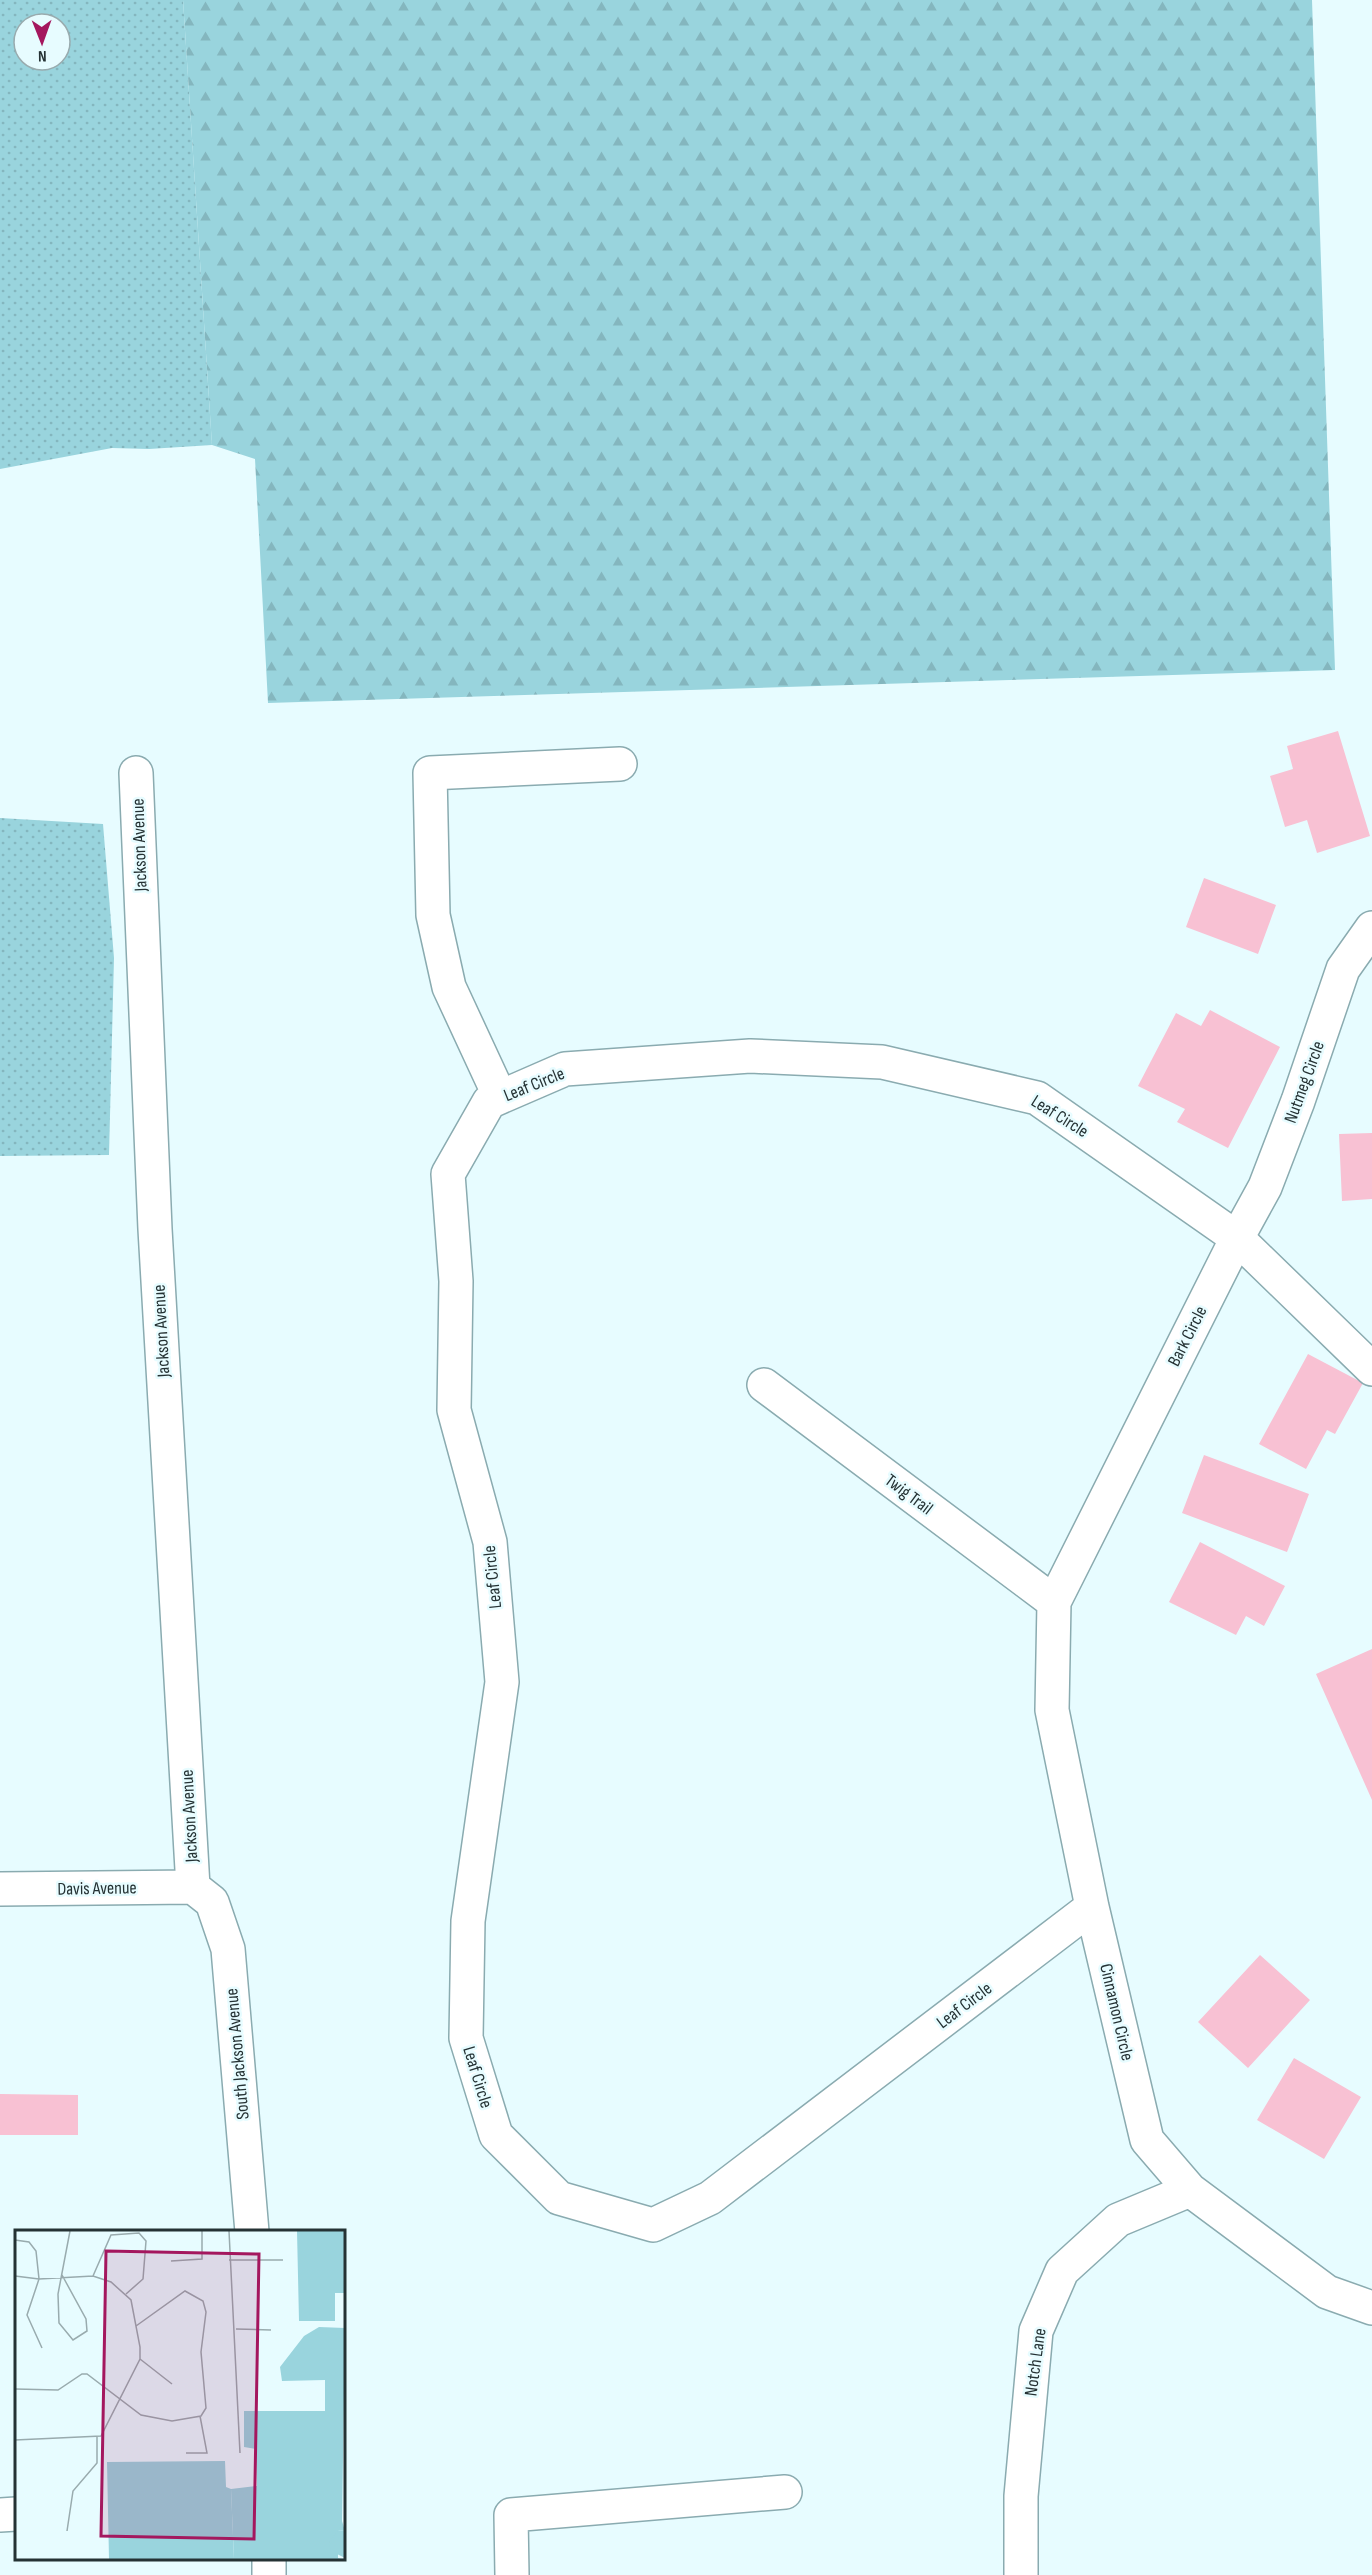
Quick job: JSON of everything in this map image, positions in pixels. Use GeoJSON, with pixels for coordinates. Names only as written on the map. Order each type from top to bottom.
{"type":"FeatureCollection","features":[{"type":"Feature","properties":{"kind":"street"},"geometry":{"type":"LineString","coordinates":[[500,1097],[449,987],[433,915],[430,773],[620,764]]}},
{"type":"Feature","properties":{"kind":"street","name":"Jackson Avenue"},"geometry":{"type":"LineString","coordinates":[[136,773],[154,1229],[193,1887]]}},
{"type":"Feature","properties":{"kind":"street","name":"Nutmeg Circle"},"geometry":{"type":"LineString","coordinates":[[1237,1238],[1265,1187],[1298,1101],[1343,969],[1372,928]]}},
{"type":"Feature","properties":{"kind":"street","name":"Leaf Circle"},"geometry":{"type":"LineString","coordinates":[[1092,1907],[710,2198],[653,2224],[559,2198],[496,2135],[466,2038],[468,1921],[502,1682],[489,1542],[454,1410],[456,1281],[448,1174],[489,1102],[565,1069],[750,1056],[882,1062],[1037,1098],[1237,1238]]}},
{"type":"Feature","properties":{"kind":"street"},"geometry":{"type":"LineString","coordinates":[[1237,1238],[1372,1369]]}},
{"type":"Feature","properties":{"kind":"street","name":"Bark Circle"},"geometry":{"type":"LineString","coordinates":[[1054,1602],[1237,1238]]}},
{"type":"Feature","properties":{"kind":"street","name":"Twig Trail"},"geometry":{"type":"LineString","coordinates":[[764,1385],[1054,1602]]}},
{"type":"Feature","properties":{"kind":"street","name":"Cinnamon Circle"},"geometry":{"type":"LineString","coordinates":[[1054,1602],[1052,1710],[1092,1907],[1147,2140],[1190,2190],[1327,2292],[1372,2308]]}},
{"type":"Feature","properties":{"kind":"street","name":"Davis Avenue"},"geometry":{"type":"LineString","coordinates":[[0,1889],[193,1887]]}},
{"type":"Feature","properties":{"kind":"street","name":"South Jackson Avenue"},"geometry":{"type":"LineString","coordinates":[[193,1887],[212,1902],[228,1949],[252,2230]]}},
{"type":"Feature","properties":{"kind":"street","name":"Notch Lane"},"geometry":{"type":"LineString","coordinates":[[1021,2575],[1021,2496],[1036,2331],[1062,2271],[1118,2220],[1190,2190]]}},
{"type":"Feature","properties":{"kind":"street"},"geometry":{"type":"LineString","coordinates":[[512,2575],[511,2515],[785,2492]]}},
{"type":"Feature","properties":{"kind":"street"},"geometry":{"type":"LineString","coordinates":[[0,2515],[15,2514]]}},
{"type":"Feature","properties":{"kind":"green space"},"geometry":{"type":"Polygon","coordinates":[[[0,0],[183,0],[212,445],[149,449],[112,448],[0,469],[0,0]]]}},
{"type":"Feature","properties":{"kind":"green space"},"geometry":{"type":"Polygon","coordinates":[[[183,0],[1312,0],[1335,670],[268,703],[255,459],[212,445],[183,0]]]}},
{"type":"Feature","properties":{"kind":"green space"},"geometry":{"type":"Polygon","coordinates":[[[0,818],[103,824],[114,958],[109,1155],[0,1156],[0,818]]]}},
{"type":"Feature","properties":{"kind":"building"},"geometry":{"type":"Polygon","coordinates":[[[1338,731],[1370,836],[1317,853],[1307,820],[1285,827],[1270,776],[1293,769],[1287,746],[1338,731]]]}},
{"type":"Feature","properties":{"kind":"building"},"geometry":{"type":"Polygon","coordinates":[[[1204,878],[1276,905],[1258,954],[1186,927],[1204,878]]]}},
{"type":"Feature","properties":{"kind":"building"},"geometry":{"type":"Polygon","coordinates":[[[1210,1010],[1280,1047],[1228,1148],[1177,1122],[1185,1109],[1138,1086],[1176,1013],[1201,1026],[1210,1010]]]}},
{"type":"Feature","properties":{"kind":"building"},"geometry":{"type":"Polygon","coordinates":[[[1372,1133],[1372,1199],[1342,1201],[1339,1134],[1372,1133]]]}},
{"type":"Feature","properties":{"kind":"building"},"geometry":{"type":"Polygon","coordinates":[[[1308,1354],[1363,1383],[1335,1434],[1327,1430],[1306,1469],[1259,1444],[1308,1354]]]}},
{"type":"Feature","properties":{"kind":"building"},"geometry":{"type":"Polygon","coordinates":[[[1204,1455],[1309,1494],[1287,1552],[1182,1513],[1204,1455]]]}},
{"type":"Feature","properties":{"kind":"building"},"geometry":{"type":"Polygon","coordinates":[[[1200,1542],[1285,1586],[1264,1626],[1246,1616],[1236,1635],[1169,1602],[1200,1542]]]}},
{"type":"Feature","properties":{"kind":"building"},"geometry":{"type":"Polygon","coordinates":[[[1372,1649],[1372,1800],[1316,1674],[1372,1649]]]}},
{"type":"Feature","properties":{"kind":"building"},"geometry":{"type":"Polygon","coordinates":[[[1260,1955],[1310,2000],[1248,2068],[1198,2022],[1260,1955]]]}},
{"type":"Feature","properties":{"kind":"building"},"geometry":{"type":"Polygon","coordinates":[[[1294,2058],[1361,2097],[1324,2159],[1257,2120],[1294,2058]]]}},
{"type":"Feature","properties":{"kind":"building"},"geometry":{"type":"Polygon","coordinates":[[[0,2094],[78,2095],[78,2135],[0,2135],[0,2094]]]}}]}
